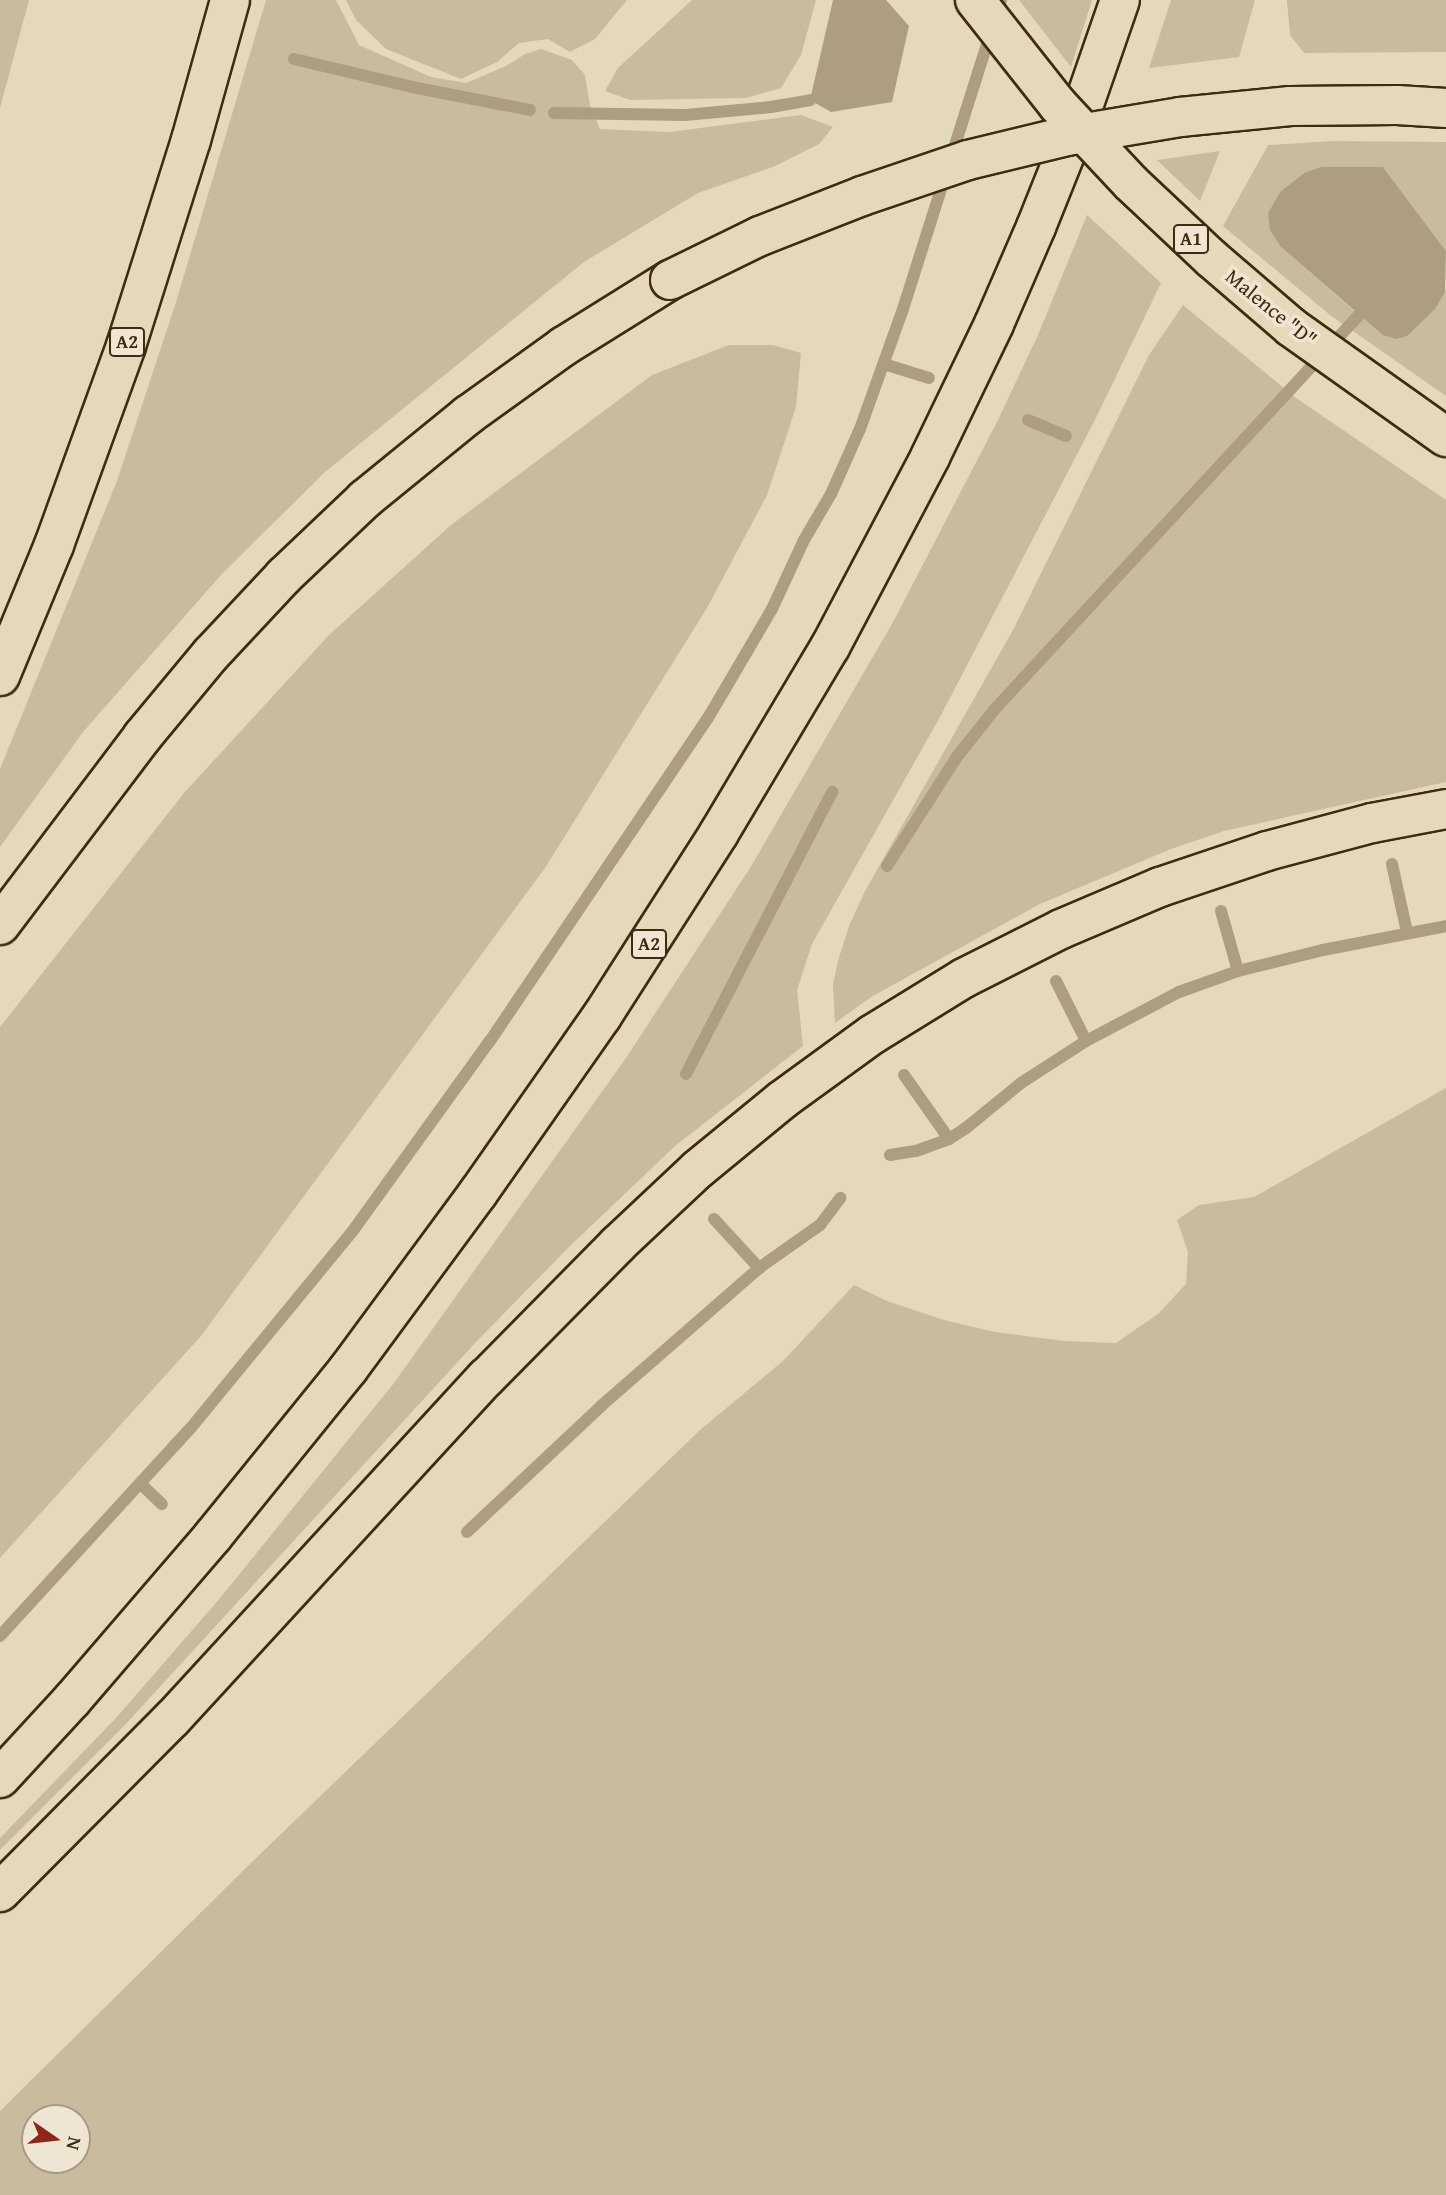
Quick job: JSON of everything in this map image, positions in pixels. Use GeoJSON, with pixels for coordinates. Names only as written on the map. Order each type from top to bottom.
{"type":"FeatureCollection","features":[{"type":"Feature","properties":{"kind":"highway","name":"A2"},"geometry":{"type":"LineString","coordinates":[[0,676],[54,545],[126,346],[191,140],[230,0]]}},
{"type":"Feature","properties":{"kind":"highway","name":"Malence \"D\""},"geometry":{"type":"LineString","coordinates":[[975,0],[1067,115],[1131,183],[1212,259],[1291,327],[1446,437]]}},
{"type":"Feature","properties":{"kind":"highway","name":"A2"},"geometry":{"type":"LineString","coordinates":[[0,1778],[72,1700],[213,1536],[349,1368],[478,1193],[602,1016],[719,833],[830,647],[948,421],[994,324],[1046,202],[1076,127],[1120,0]]}},
{"type":"Feature","properties":{"kind":"highway"},"geometry":{"type":"LineString","coordinates":[[0,925],[142,737],[211,654],[284,576],[365,499],[468,415],[564,346],[670,280],[760,236],[862,196],[968,160],[1068,136],[1180,117],[1290,107],[1397,105],[1446,108]]}},
{"type":"Feature","properties":{"kind":"highway"},"geometry":{"type":"LineString","coordinates":[[0,1892],[172,1719],[486,1378],[561,1302],[698,1169],[782,1100],[884,1027],[964,978],[1060,929],[1160,887],[1267,851],[1372,823],[1446,809]]}},
{"type":"Feature","properties":{"kind":"shaded area"},"geometry":{"type":"Polygon","coordinates":[[[0,0],[29,0],[0,108],[0,0]]]}},
{"type":"Feature","properties":{"kind":"shaded area"},"geometry":{"type":"Polygon","coordinates":[[[266,0],[336,0],[359,45],[431,77],[466,83],[541,49],[572,60],[585,75],[590,106],[600,129],[669,132],[801,115],[833,127],[819,144],[773,167],[698,193],[584,262],[325,472],[220,576],[83,732],[0,847],[0,769],[117,481],[176,302],[266,0]]]}},
{"type":"Feature","properties":{"kind":"shaded area"},"geometry":{"type":"Polygon","coordinates":[[[346,0],[627,0],[595,39],[570,52],[548,39],[519,43],[497,62],[461,79],[386,49],[356,20],[346,0]]]}},
{"type":"Feature","properties":{"kind":"shaded area"},"geometry":{"type":"Polygon","coordinates":[[[692,0],[816,0],[801,55],[781,88],[746,98],[630,100],[605,91],[618,68],[692,0]]]}},
{"type":"Feature","properties":{"kind":"shaded area"},"geometry":{"type":"Polygon","coordinates":[[[833,0],[886,0],[909,26],[892,102],[831,112],[810,100],[833,0]]]}},
{"type":"Feature","properties":{"kind":"shaded area"},"geometry":{"type":"Polygon","coordinates":[[[1019,0],[1092,0],[1071,67],[1043,31],[1019,0]]]}},
{"type":"Feature","properties":{"kind":"shaded area"},"geometry":{"type":"Polygon","coordinates":[[[1171,0],[1255,0],[1239,57],[1149,68],[1171,0]]]}},
{"type":"Feature","properties":{"kind":"shaded area"},"geometry":{"type":"Polygon","coordinates":[[[1287,0],[1446,0],[1446,52],[1304,53],[1290,35],[1287,0]]]}},
{"type":"Feature","properties":{"kind":"shaded area"},"geometry":{"type":"Polygon","coordinates":[[[1333,141],[1446,142],[1446,251],[1383,167],[1281,247],[1359,315],[1445,292],[1446,289],[1446,396],[1330,315],[1223,226],[1268,145],[1333,141]]]}},
{"type":"Feature","properties":{"kind":"shaded area"},"geometry":{"type":"Polygon","coordinates":[[[1220,151],[1200,201],[1157,160],[1220,151]]]}},
{"type":"Feature","properties":{"kind":"shaded area"},"geometry":{"type":"Polygon","coordinates":[[[1322,167],[1383,167],[1446,251],[1445,292],[1435,309],[1407,336],[1396,339],[1383,335],[1281,247],[1270,230],[1268,213],[1281,191],[1306,172],[1322,167]]]}},
{"type":"Feature","properties":{"kind":"shaded area"},"geometry":{"type":"Polygon","coordinates":[[[1087,215],[1161,283],[1096,418],[940,717],[812,944],[797,990],[803,1046],[675,1146],[571,1245],[476,1342],[123,1727],[0,1850],[0,1838],[116,1718],[221,1597],[394,1383],[626,1058],[750,868],[892,624],[998,420],[1038,335],[1087,215]]]}},
{"type":"Feature","properties":{"kind":"shaded area"},"geometry":{"type":"Polygon","coordinates":[[[1183,305],[1296,398],[1446,500],[1446,782],[1224,831],[1171,849],[1040,904],[871,997],[835,1023],[833,984],[838,961],[849,926],[865,891],[1013,630],[1149,355],[1183,305]]]}},
{"type":"Feature","properties":{"kind":"shaded area"},"geometry":{"type":"Polygon","coordinates":[[[729,345],[773,345],[801,353],[796,407],[767,495],[707,608],[545,868],[201,1336],[0,1558],[0,1027],[184,793],[329,635],[451,525],[652,375],[729,345]]]}},
{"type":"Feature","properties":{"kind":"shaded area"},"geometry":{"type":"Polygon","coordinates":[[[1446,1088],[1446,2195],[0,2195],[0,2111],[253,1861],[700,1430],[783,1361],[854,1285],[887,1301],[944,1320],[995,1332],[1064,1341],[1116,1343],[1158,1314],[1186,1284],[1188,1252],[1177,1220],[1199,1205],[1254,1197],[1446,1088]]]}},
{"type":"Feature","properties":{"kind":"waterway"},"geometry":{"type":"LineString","coordinates":[[0,1636],[190,1429],[352,1232],[490,1041],[708,718],[772,609],[804,540],[831,494],[860,429],[903,309],[1001,0]]}},
{"type":"Feature","properties":{"kind":"waterway"},"geometry":{"type":"LineString","coordinates":[[294,59],[412,87],[530,110]]}},
{"type":"Feature","properties":{"kind":"waterway"},"geometry":{"type":"LineString","coordinates":[[554,113],[685,115],[771,107],[810,100]]}},
{"type":"Feature","properties":{"kind":"waterway"},"geometry":{"type":"LineString","coordinates":[[887,866],[956,758],[994,710],[1359,315]]}},
{"type":"Feature","properties":{"kind":"waterway"},"geometry":{"type":"LineString","coordinates":[[884,364],[929,378]]}},
{"type":"Feature","properties":{"kind":"waterway"},"geometry":{"type":"LineString","coordinates":[[1028,420],[1066,436]]}},
{"type":"Feature","properties":{"kind":"waterway"},"geometry":{"type":"LineString","coordinates":[[686,1074],[832,792]]}},
{"type":"Feature","properties":{"kind":"waterway"},"geometry":{"type":"LineString","coordinates":[[1392,864],[1407,932]]}},
{"type":"Feature","properties":{"kind":"waterway"},"geometry":{"type":"LineString","coordinates":[[1221,911],[1238,971]]}},
{"type":"Feature","properties":{"kind":"waterway"},"geometry":{"type":"LineString","coordinates":[[890,1155],[916,1151],[949,1139],[1021,1083],[1086,1041],[1179,992],[1238,971],[1323,950],[1446,926]]}},
{"type":"Feature","properties":{"kind":"waterway"},"geometry":{"type":"LineString","coordinates":[[1056,981],[1086,1041]]}},
{"type":"Feature","properties":{"kind":"waterway"},"geometry":{"type":"LineString","coordinates":[[904,1075],[949,1139]]}},
{"type":"Feature","properties":{"kind":"waterway"},"geometry":{"type":"LineString","coordinates":[[467,1532],[601,1406],[759,1268],[820,1225],[840,1198]]}},
{"type":"Feature","properties":{"kind":"waterway"},"geometry":{"type":"LineString","coordinates":[[714,1219],[759,1268]]}},
{"type":"Feature","properties":{"kind":"waterway"},"geometry":{"type":"LineString","coordinates":[[141,1484],[162,1504]]}}]}
